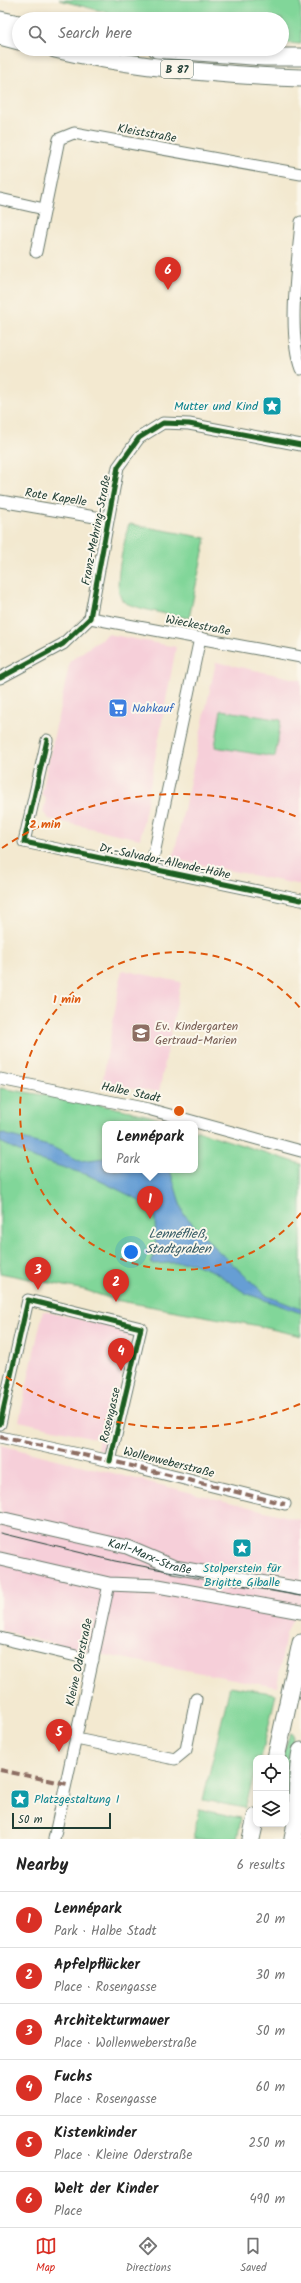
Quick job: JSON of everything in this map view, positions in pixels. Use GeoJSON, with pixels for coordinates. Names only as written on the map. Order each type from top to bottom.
{"type":"FeatureCollection","features":[{"type":"Feature","properties":{"kind":"main road"},"geometry":{"type":"LineString","coordinates":[[0,20],[12,23]]}},
{"type":"Feature","properties":{"kind":"main road"},"geometry":{"type":"LineString","coordinates":[[0,36],[12,39]]}},
{"type":"Feature","properties":{"kind":"main road","name":"B 87"},"geometry":{"type":"LineString","coordinates":[[84,56],[169,68],[262,77],[301,78]]}},
{"type":"Feature","properties":{"kind":"main road","name":"B 87"},"geometry":{"type":"LineString","coordinates":[[251,56],[301,57]]}},
{"type":"Feature","properties":{"kind":"main road"},"geometry":{"type":"LineString","coordinates":[[277,1755],[301,1643]]}},
{"type":"Feature","properties":{"kind":"main road"},"geometry":{"type":"LineString","coordinates":[[293,1839],[299,1818],[297,1771],[301,1750]]}},
{"type":"Feature","properties":{"kind":"main road"},"geometry":{"type":"LineString","coordinates":[[251,1839],[254,1827]]}},
{"type":"Feature","properties":{"kind":"street","name":"Kleiststraße"},"geometry":{"type":"LineString","coordinates":[[36,252],[59,139],[74,133],[301,174]]}},
{"type":"Feature","properties":{"kind":"street"},"geometry":{"type":"LineString","coordinates":[[0,199],[44,210]]}},
{"type":"Feature","properties":{"kind":"street"},"geometry":{"type":"LineString","coordinates":[[301,222],[294,298],[296,348],[301,369]]}},
{"type":"Feature","properties":{"kind":"street","name":"Franz-Mehring-Straße"},"geometry":{"type":"LineString","coordinates":[[90,618],[107,519],[118,467],[139,438],[163,423],[188,424],[301,445]]}},
{"type":"Feature","properties":{"kind":"street","name":"Rote Kapelle"},"geometry":{"type":"LineString","coordinates":[[0,501],[107,519]]}},
{"type":"Feature","properties":{"kind":"street"},"geometry":{"type":"LineString","coordinates":[[0,678],[64,644],[90,618]]}},
{"type":"Feature","properties":{"kind":"street","name":"Wieckestraße"},"geometry":{"type":"LineString","coordinates":[[90,618],[301,657]]}},
{"type":"Feature","properties":{"kind":"street","name":"Dr.-Salvador-Allende-Höhe"},"geometry":{"type":"LineString","coordinates":[[151,868],[200,638]]}},
{"type":"Feature","properties":{"kind":"street","name":"Dr.-Salvador-Allende-Höhe"},"geometry":{"type":"LineString","coordinates":[[47,740],[24,842],[301,900]]}},
{"type":"Feature","properties":{"kind":"street","name":"Halbe Stadt"},"geometry":{"type":"LineString","coordinates":[[0,1079],[148,1109],[192,1121]]}},
{"type":"Feature","properties":{"kind":"street","name":"Halbe Stadt"},"geometry":{"type":"LineString","coordinates":[[198,1123],[301,1151]]}},
{"type":"Feature","properties":{"kind":"street","name":"Rosengasse"},"geometry":{"type":"LineString","coordinates":[[0,1424],[28,1300],[141,1328],[110,1461]]}},
{"type":"Feature","properties":{"kind":"street","name":"Wollenweberstraße"},"geometry":{"type":"LineString","coordinates":[[0,1437],[110,1461],[285,1504]]}},
{"type":"Feature","properties":{"kind":"street","name":"Karl-Marx-Straße"},"geometry":{"type":"LineString","coordinates":[[0,1518],[127,1547],[174,1567],[301,1589]]}},
{"type":"Feature","properties":{"kind":"street","name":"Karl-Marx-Straße"},"geometry":{"type":"LineString","coordinates":[[0,1559],[110,1584],[158,1586],[272,1609],[301,1612]]}},
{"type":"Feature","properties":{"kind":"street","name":"Kleine Oderstraße"},"geometry":{"type":"LineString","coordinates":[[54,1839],[110,1584]]}},
{"type":"Feature","properties":{"kind":"street"},"geometry":{"type":"LineString","coordinates":[[0,1638],[93,1660]]}},
{"type":"Feature","properties":{"kind":"street"},"geometry":{"type":"LineString","coordinates":[[76,1739],[175,1759],[186,1750],[196,1699]]}},
{"type":"Feature","properties":{"kind":"shaded area"},"geometry":{"type":"Polygon","coordinates":[[[108,634],[176,647],[140,839],[49,819],[43,812],[46,798],[41,796],[70,661],[108,634]]]}},
{"type":"Feature","properties":{"kind":"shaded area"},"geometry":{"type":"Polygon","coordinates":[[[216,662],[301,680],[301,885],[173,859],[216,662]]]}},
{"type":"Feature","properties":{"kind":"shaded area","name":"Ev. Kindergarten Gertraud-Marien"},"geometry":{"type":"Polygon","coordinates":[[[122,970],[181,982],[159,1092],[102,1084],[122,970]]]}},
{"type":"Feature","properties":{"kind":"shaded area"},"geometry":{"type":"Polygon","coordinates":[[[43,1311],[132,1331],[106,1451],[97,1449],[99,1439],[19,1421],[43,1311]]]}},
{"type":"Feature","properties":{"kind":"shaded area"},"geometry":{"type":"Polygon","coordinates":[[[0,1445],[301,1520],[301,1600],[286,1634],[277,1687],[84,1651],[0,1630],[0,1445]]]}},
{"type":"Feature","properties":{"kind":"green space"},"geometry":{"type":"Polygon","coordinates":[[[59,0],[301,0],[301,44],[289,43],[289,12],[105,12],[59,0]]]}},
{"type":"Feature","properties":{"kind":"green space"},"geometry":{"type":"Polygon","coordinates":[[[130,524],[206,538],[189,618],[144,609],[127,604],[123,601],[118,586],[122,554],[128,526],[130,524]]]}},
{"type":"Feature","properties":{"kind":"green space"},"geometry":{"type":"Polygon","coordinates":[[[221,710],[281,720],[275,757],[215,747],[221,710]]]}},
{"type":"Feature","properties":{"kind":"green space"},"geometry":{"type":"Polygon","coordinates":[[[0,1088],[111,1107],[167,1121],[102,1121],[102,1173],[198,1173],[198,1131],[301,1164],[301,1336],[254,1325],[115,1300],[85,1290],[0,1273],[0,1088]]]}},
{"type":"Feature","properties":{"kind":"green space"},"geometry":{"type":"Polygon","coordinates":[[[230,1686],[276,1694],[262,1755],[253,1755],[253,1780],[245,1808],[203,1800],[230,1686]]]}},
{"type":"Feature","properties":{"kind":"green space"},"geometry":{"type":"Polygon","coordinates":[[[290,1733],[293,1734],[289,1787],[289,1755],[283,1755],[290,1733]]]}},
{"type":"Feature","properties":{"kind":"green space"},"geometry":{"type":"Polygon","coordinates":[[[289,1787],[291,1824],[289,1823],[289,1787]]]}},
{"type":"Feature","properties":{"kind":"green space"},"geometry":{"type":"Polygon","coordinates":[[[199,1809],[241,1818],[237,1839],[193,1839],[199,1809]]]}},
{"type":"Feature","properties":{"kind":"water","name":"Lennéfließ, Stadtgraben"},"geometry":{"type":"Polygon","coordinates":[[[0,1133],[52,1147],[80,1161],[102,1158],[102,1173],[171,1173],[183,1213],[214,1247],[267,1296],[301,1309],[301,1313],[245,1293],[215,1272],[189,1262],[151,1264],[156,1248],[155,1218],[137,1199],[88,1175],[36,1159],[0,1142],[0,1133]]]}},
{"type":"Feature","properties":{"kind":"tram line"},"geometry":{"type":"LineString","coordinates":[[0,1533],[115,1561],[301,1596]]}},
{"type":"Feature","properties":{"kind":"marked path"},"geometry":{"type":"LineString","coordinates":[[0,1437],[120,1463],[285,1504]]}},
{"type":"Feature","properties":{"kind":"marked path"},"geometry":{"type":"LineString","coordinates":[[0,1770],[67,1784]]}},
{"type":"Feature","properties":{"kind":"cycle path"},"geometry":{"type":"LineString","coordinates":[[0,678],[63,644],[90,618],[118,467],[139,438],[163,423],[189,424],[301,445]]}},
{"type":"Feature","properties":{"kind":"cycle path"},"geometry":{"type":"LineString","coordinates":[[47,740],[24,842],[301,900]]}},
{"type":"Feature","properties":{"kind":"cycle path"},"geometry":{"type":"LineString","coordinates":[[0,1424],[28,1300],[141,1328],[110,1461]]}},
{"type":"Feature","properties":{"kind":"place","name":"Welt der Kinder"},"geometry":{"type":"Point","coordinates":[168,290]}},
{"type":"Feature","properties":{"kind":"place","name":"Mutter und Kind"},"geometry":{"type":"Point","coordinates":[272,406]}},
{"type":"Feature","properties":{"kind":"place","name":"Nahkauf"},"geometry":{"type":"Point","coordinates":[118,708]}},
{"type":"Feature","properties":{"kind":"place","name":"Ev. Kindergarten Gertraud-Marien"},"geometry":{"type":"Point","coordinates":[141,1033]}},
{"type":"Feature","properties":{"kind":"place","name":"Lennépark"},"geometry":{"type":"Point","coordinates":[150,1219]}},
{"type":"Feature","properties":{"kind":"place","name":"Architekturmauer"},"geometry":{"type":"Point","coordinates":[38,1290]}},
{"type":"Feature","properties":{"kind":"place","name":"Apfelpflücker"},"geometry":{"type":"Point","coordinates":[116,1302]}},
{"type":"Feature","properties":{"kind":"place","name":"Fuchs"},"geometry":{"type":"Point","coordinates":[121,1371]}},
{"type":"Feature","properties":{"kind":"place","name":"Stolperstein für Brigitte Giballe"},"geometry":{"type":"Point","coordinates":[242,1548]}},
{"type":"Feature","properties":{"kind":"place","name":"Kistenkinder"},"geometry":{"type":"Point","coordinates":[59,1752]}},
{"type":"Feature","properties":{"kind":"place","name":"Platzgestaltung I"},"geometry":{"type":"Point","coordinates":[20,1799]}}]}
